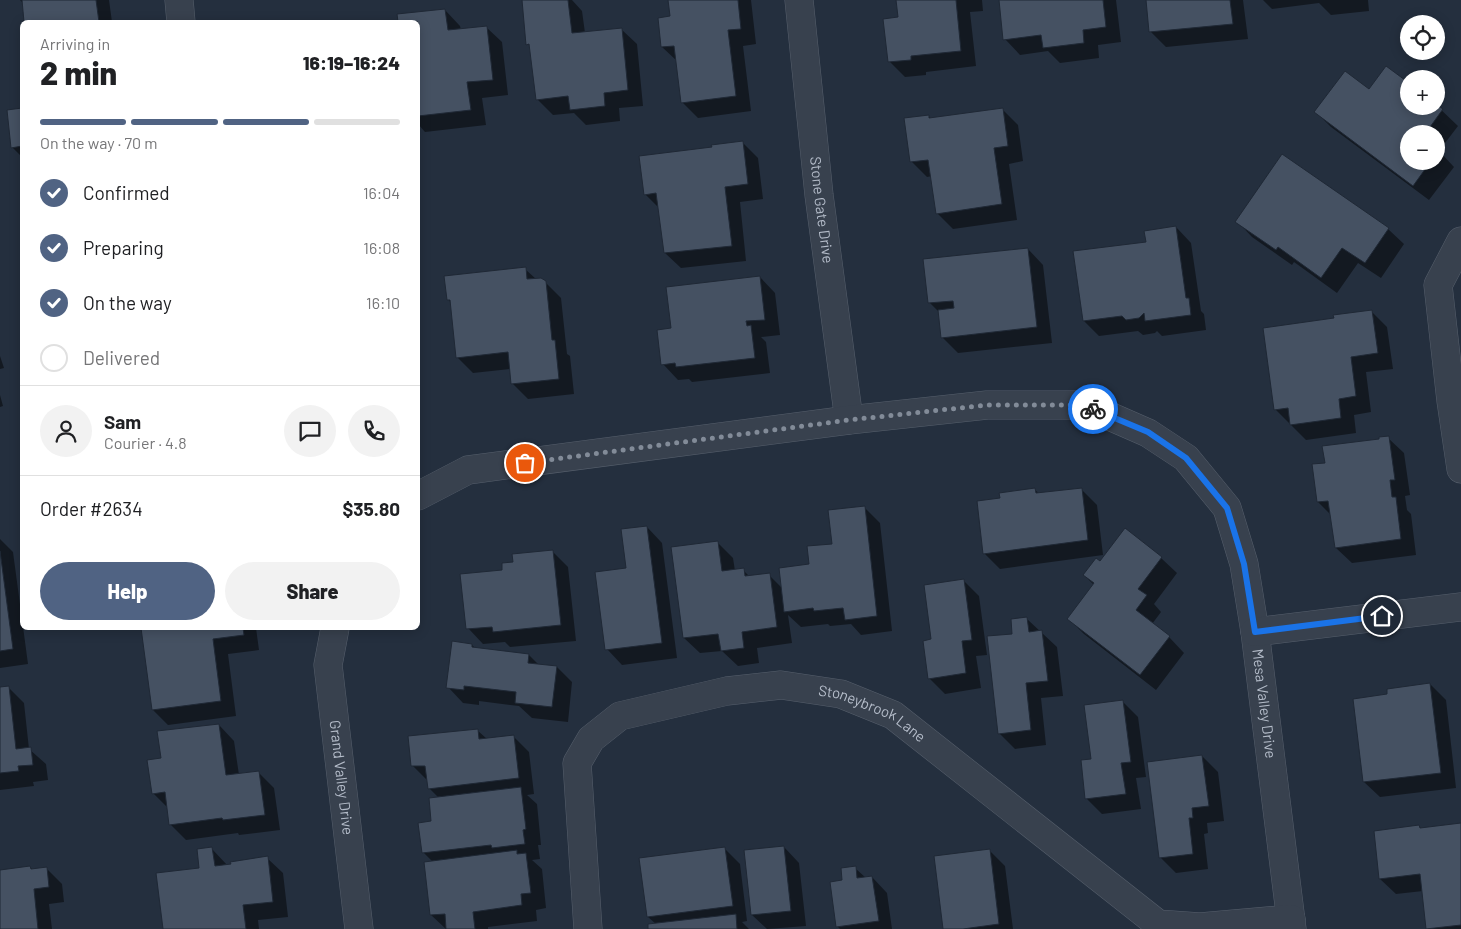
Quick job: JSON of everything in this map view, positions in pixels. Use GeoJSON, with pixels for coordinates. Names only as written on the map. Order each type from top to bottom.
{"type":"FeatureCollection","features":[{"type":"Feature","properties":{"kind":"street"},"geometry":{"type":"LineString","coordinates":[[179,0],[181,20]]}},
{"type":"Feature","properties":{"kind":"street","name":"Stone Gate Drive"},"geometry":{"type":"LineString","coordinates":[[798,0],[819,195],[849,420]]}},
{"type":"Feature","properties":{"kind":"street"},"geometry":{"type":"LineString","coordinates":[[1461,241],[1438,286],[1461,469]]}},
{"type":"Feature","properties":{"kind":"street","name":"Mesa Valley Drive"},"geometry":{"type":"LineString","coordinates":[[849,420],[987,405],[1084,405],[1148,432],[1186,458],[1227,508],[1244,564],[1255,632],[1292,924]]}},
{"type":"Feature","properties":{"kind":"street"},"geometry":{"type":"LineString","coordinates":[[420,495],[468,470],[849,420]]}},
{"type":"Feature","properties":{"kind":"street"},"geometry":{"type":"LineString","coordinates":[[1255,632],[1461,607]]}},
{"type":"Feature","properties":{"kind":"street","name":"Grand Valley Drive"},"geometry":{"type":"LineString","coordinates":[[335,630],[328,665],[359,929]]}},
{"type":"Feature","properties":{"kind":"street","name":"Stoneybrook Lane"},"geometry":{"type":"LineString","coordinates":[[588,929],[577,763],[591,739],[620,716],[727,691],[781,685],[841,694],[893,715],[1158,924],[1200,927],[1292,924]]}},
{"type":"Feature","properties":{"kind":"building"},"geometry":{"type":"Polygon","coordinates":[[[22,0],[96,0],[99,20],[24,20],[22,0]]]}},
{"type":"Feature","properties":{"kind":"building"},"geometry":{"type":"Polygon","coordinates":[[[522,0],[568,0],[572,33],[622,28],[628,90],[604,93],[605,106],[570,110],[568,96],[536,100],[529,44],[526,45],[522,0]]]}},
{"type":"Feature","properties":{"kind":"building"},"geometry":{"type":"Polygon","coordinates":[[[668,0],[738,0],[741,29],[728,30],[736,96],[681,103],[674,46],[661,47],[658,18],[670,16],[668,0]]]}},
{"type":"Feature","properties":{"kind":"building"},"geometry":{"type":"Polygon","coordinates":[[[896,0],[956,0],[961,51],[911,56],[911,60],[888,62],[883,19],[898,17],[896,0]]]}},
{"type":"Feature","properties":{"kind":"building"},"geometry":{"type":"Polygon","coordinates":[[[999,0],[1103,0],[1106,27],[1083,30],[1084,43],[1043,48],[1041,35],[1003,40],[999,0]]]}},
{"type":"Feature","properties":{"kind":"building"},"geometry":{"type":"Polygon","coordinates":[[[1146,0],[1230,0],[1233,24],[1149,32],[1146,0]]]}},
{"type":"Feature","properties":{"kind":"building"},"geometry":{"type":"Polygon","coordinates":[[[445,9],[448,30],[487,26],[493,80],[467,82],[471,110],[420,116],[420,20],[398,20],[397,14],[445,9]]]}},
{"type":"Feature","properties":{"kind":"building"},"geometry":{"type":"Polygon","coordinates":[[[1386,66],[1400,76],[1400,115],[1439,115],[1431,125],[1400,125],[1400,170],[1425,170],[1413,186],[1314,112],[1345,71],[1369,89],[1386,66]]]}},
{"type":"Feature","properties":{"kind":"building"},"geometry":{"type":"Polygon","coordinates":[[[20,108],[20,146],[11,148],[7,110],[20,108]]]}},
{"type":"Feature","properties":{"kind":"building"},"geometry":{"type":"Polygon","coordinates":[[[1003,108],[1008,146],[994,148],[1002,204],[936,214],[928,160],[910,162],[904,118],[929,115],[929,118],[1003,108]]]}},
{"type":"Feature","properties":{"kind":"building"},"geometry":{"type":"Polygon","coordinates":[[[743,141],[748,184],[725,187],[732,246],[664,253],[656,193],[644,195],[639,156],[712,147],[711,145],[743,141]]]}},
{"type":"Feature","properties":{"kind":"building"},"geometry":{"type":"Polygon","coordinates":[[[1282,154],[1389,228],[1365,263],[1342,248],[1321,278],[1278,247],[1276,250],[1235,222],[1282,154]]]}},
{"type":"Feature","properties":{"kind":"building"},"geometry":{"type":"Polygon","coordinates":[[[1176,226],[1186,298],[1189,298],[1191,315],[1145,321],[1144,313],[1139,318],[1126,320],[1122,316],[1083,321],[1073,251],[1146,242],[1144,231],[1176,226]]]}},
{"type":"Feature","properties":{"kind":"building"},"geometry":{"type":"Polygon","coordinates":[[[1028,248],[1037,327],[941,338],[938,310],[954,308],[953,301],[928,303],[923,259],[1028,248]]]}},
{"type":"Feature","properties":{"kind":"building"},"geometry":{"type":"Polygon","coordinates":[[[526,267],[527,279],[541,278],[546,281],[552,340],[555,340],[559,379],[511,384],[508,352],[456,358],[450,300],[447,300],[444,276],[526,267]]]}},
{"type":"Feature","properties":{"kind":"building"},"geometry":{"type":"Polygon","coordinates":[[[760,276],[765,320],[746,321],[747,326],[751,325],[755,358],[676,367],[675,363],[661,365],[657,330],[671,328],[666,287],[760,276]]]}},
{"type":"Feature","properties":{"kind":"building"},"geometry":{"type":"Polygon","coordinates":[[[1372,310],[1378,353],[1351,357],[1356,396],[1339,399],[1341,418],[1290,425],[1288,408],[1274,410],[1263,328],[1334,318],[1333,315],[1372,310]]]}},
{"type":"Feature","properties":{"kind":"building"},"geometry":{"type":"Polygon","coordinates":[[[1389,436],[1395,480],[1390,480],[1392,497],[1396,497],[1401,539],[1335,548],[1328,501],[1317,502],[1312,464],[1325,463],[1322,446],[1389,436]]]}},
{"type":"Feature","properties":{"kind":"building"},"geometry":{"type":"Polygon","coordinates":[[[1035,488],[1036,493],[1082,488],[1088,540],[983,554],[977,501],[1000,498],[999,493],[1035,488]]]}},
{"type":"Feature","properties":{"kind":"building"},"geometry":{"type":"Polygon","coordinates":[[[865,506],[877,616],[845,620],[843,608],[814,611],[813,608],[784,612],[779,568],[809,564],[807,546],[832,544],[828,510],[865,506]]]}},
{"type":"Feature","properties":{"kind":"building"},"geometry":{"type":"Polygon","coordinates":[[[647,526],[662,643],[605,650],[595,572],[626,568],[621,529],[647,526]]]}},
{"type":"Feature","properties":{"kind":"building"},"geometry":{"type":"Polygon","coordinates":[[[1125,528],[1162,557],[1138,589],[1147,595],[1136,610],[1170,636],[1140,675],[1067,619],[1094,583],[1083,575],[1096,558],[1100,561],[1125,528]]]}},
{"type":"Feature","properties":{"kind":"building"},"geometry":{"type":"Polygon","coordinates":[[[718,541],[722,571],[744,568],[745,576],[770,573],[777,627],[742,632],[744,648],[721,651],[718,634],[683,638],[671,547],[718,541]]]}},
{"type":"Feature","properties":{"kind":"building"},"geometry":{"type":"Polygon","coordinates":[[[553,550],[561,625],[493,632],[492,627],[466,629],[460,574],[502,570],[502,563],[513,562],[512,554],[553,550]]]}},
{"type":"Feature","properties":{"kind":"building"},"geometry":{"type":"Polygon","coordinates":[[[0,551],[13,649],[0,651],[0,551]]]}},
{"type":"Feature","properties":{"kind":"building"},"geometry":{"type":"Polygon","coordinates":[[[964,579],[972,640],[962,641],[966,673],[928,679],[923,641],[931,639],[924,585],[964,579]]]}},
{"type":"Feature","properties":{"kind":"building"},"geometry":{"type":"Polygon","coordinates":[[[1027,617],[1029,632],[1042,630],[1048,681],[1026,683],[1031,730],[998,734],[987,636],[1012,634],[1011,619],[1027,617]]]}},
{"type":"Feature","properties":{"kind":"building"},"geometry":{"type":"Polygon","coordinates":[[[141,630],[243,630],[244,635],[213,639],[221,701],[152,710],[141,630]]]}},
{"type":"Feature","properties":{"kind":"building"},"geometry":{"type":"Polygon","coordinates":[[[452,641],[472,644],[472,647],[529,654],[528,663],[557,666],[552,707],[515,703],[516,692],[464,686],[464,690],[446,688],[452,641]]]}},
{"type":"Feature","properties":{"kind":"building"},"geometry":{"type":"Polygon","coordinates":[[[1430,683],[1441,773],[1363,782],[1353,699],[1387,694],[1387,689],[1430,683]]]}},
{"type":"Feature","properties":{"kind":"building"},"geometry":{"type":"Polygon","coordinates":[[[9,686],[16,749],[31,747],[33,765],[18,766],[19,771],[0,773],[0,687],[9,686]]]}},
{"type":"Feature","properties":{"kind":"building"},"geometry":{"type":"Polygon","coordinates":[[[1123,700],[1131,762],[1121,763],[1126,794],[1085,799],[1081,760],[1091,759],[1084,705],[1123,700]]]}},
{"type":"Feature","properties":{"kind":"building"},"geometry":{"type":"Polygon","coordinates":[[[219,724],[226,775],[259,771],[265,815],[169,825],[165,792],[152,794],[147,760],[161,758],[157,731],[219,724]]]}},
{"type":"Feature","properties":{"kind":"building"},"geometry":{"type":"Polygon","coordinates":[[[478,729],[479,739],[514,735],[519,778],[428,789],[425,766],[411,766],[408,736],[478,729]]]}},
{"type":"Feature","properties":{"kind":"building"},"geometry":{"type":"Polygon","coordinates":[[[1202,755],[1209,806],[1192,808],[1193,818],[1189,818],[1193,854],[1159,858],[1147,762],[1202,755]]]}},
{"type":"Feature","properties":{"kind":"building"},"geometry":{"type":"Polygon","coordinates":[[[521,787],[526,829],[523,830],[525,844],[492,848],[491,845],[422,853],[418,823],[431,821],[429,798],[521,787]]]}},
{"type":"Feature","properties":{"kind":"building"},"geometry":{"type":"Polygon","coordinates":[[[1461,823],[1461,925],[1426,929],[1420,874],[1379,879],[1374,831],[1419,825],[1420,828],[1461,823]]]}},
{"type":"Feature","properties":{"kind":"building"},"geometry":{"type":"Polygon","coordinates":[[[784,846],[791,911],[751,915],[744,850],[784,846]]]}},
{"type":"Feature","properties":{"kind":"building"},"geometry":{"type":"Polygon","coordinates":[[[212,847],[215,866],[268,856],[273,902],[243,905],[246,929],[163,929],[156,873],[199,868],[197,849],[212,847]]]}},
{"type":"Feature","properties":{"kind":"building"},"geometry":{"type":"Polygon","coordinates":[[[725,847],[733,906],[647,917],[639,858],[725,847]]]}},
{"type":"Feature","properties":{"kind":"building"},"geometry":{"type":"Polygon","coordinates":[[[990,849],[999,924],[963,929],[943,929],[934,856],[990,849]]]}},
{"type":"Feature","properties":{"kind":"building"},"geometry":{"type":"Polygon","coordinates":[[[517,850],[517,854],[526,853],[531,893],[521,894],[522,905],[473,912],[475,929],[446,929],[445,914],[430,915],[424,862],[517,850]]]}},
{"type":"Feature","properties":{"kind":"building"},"geometry":{"type":"Polygon","coordinates":[[[30,866],[31,869],[47,867],[49,887],[34,889],[38,929],[0,929],[0,870],[30,866]]]}},
{"type":"Feature","properties":{"kind":"building"},"geometry":{"type":"Polygon","coordinates":[[[856,866],[857,878],[872,876],[879,921],[836,927],[830,882],[842,880],[841,868],[856,866]]]}},
{"type":"Feature","properties":{"kind":"building"},"geometry":{"type":"Polygon","coordinates":[[[736,914],[737,929],[648,929],[648,924],[736,914]]]}},
{"type":"Feature","properties":{"kind":"way so far"},"geometry":{"type":"LineString","coordinates":[[525,463],[849,420],[987,405],[1084,405],[1093,409]]}},
{"type":"Feature","properties":{"kind":"route"},"geometry":{"type":"LineString","coordinates":[[1093,409],[1148,432],[1186,458],[1227,508],[1244,564],[1255,632],[1382,616]]}}]}
